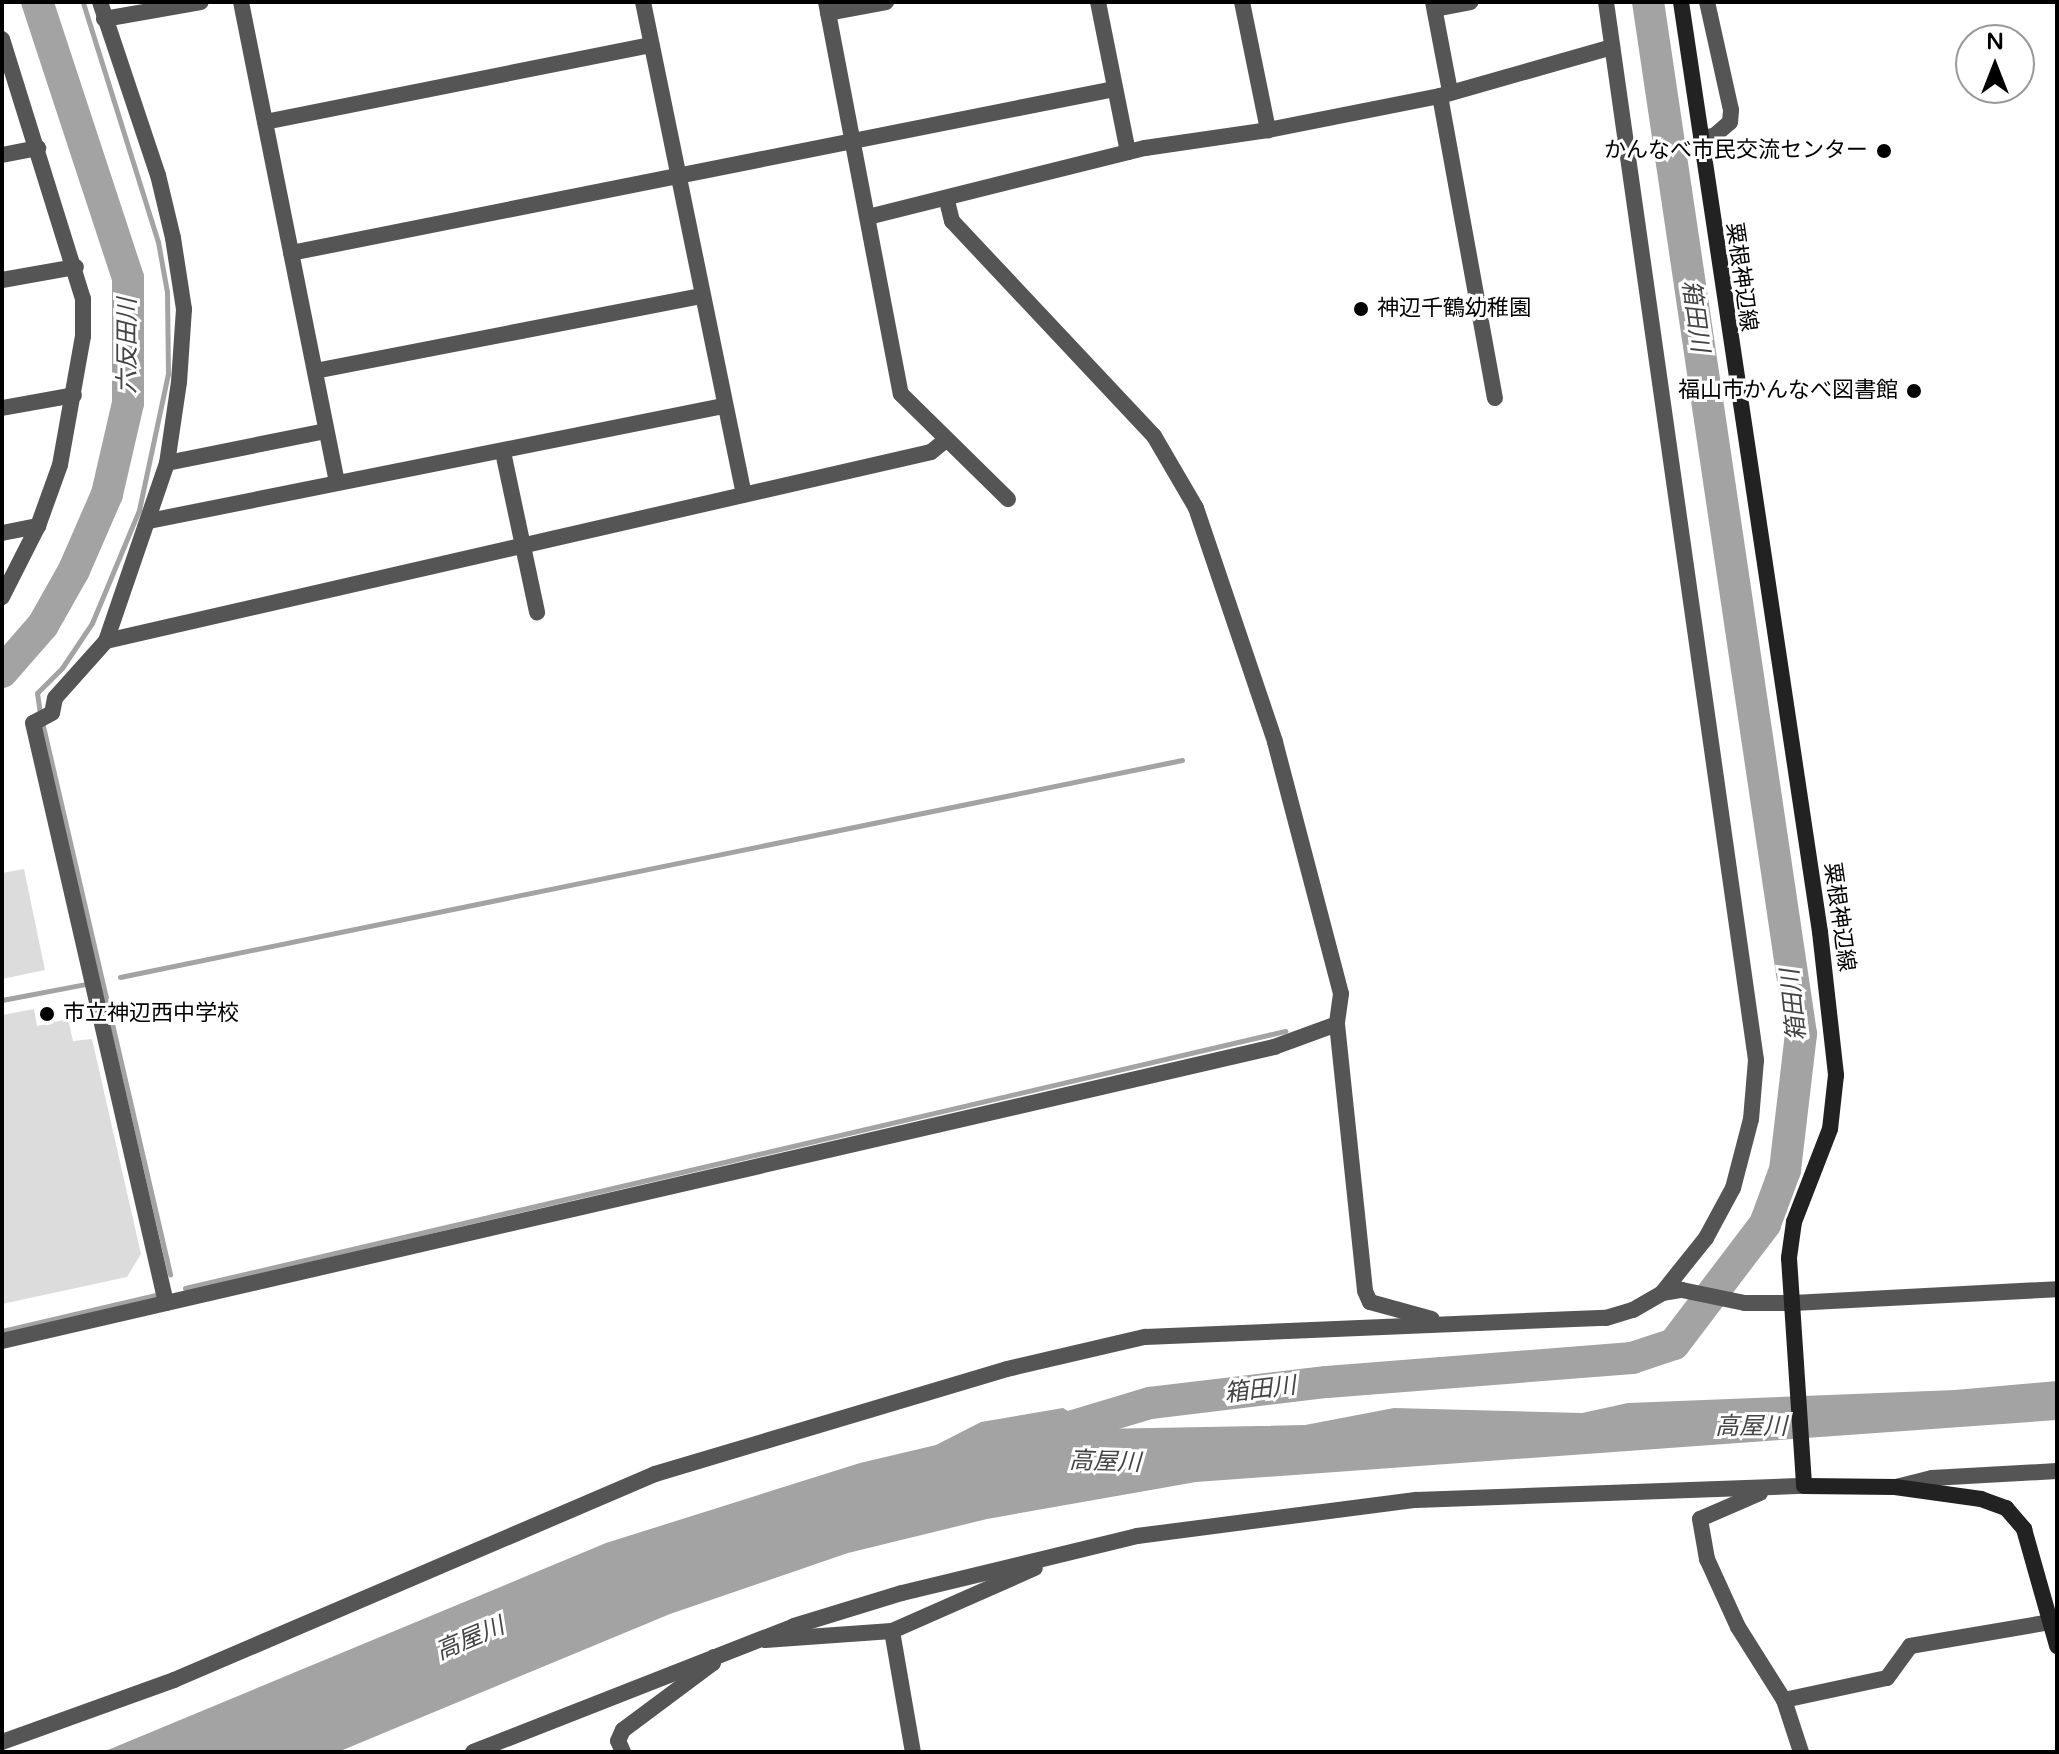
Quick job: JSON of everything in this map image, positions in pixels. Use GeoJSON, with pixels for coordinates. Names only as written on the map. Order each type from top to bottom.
{"type":"FeatureCollection","features":[{"type":"Feature","properties":{"kind":"main road","name":"粟根神辺線"},"geometry":{"type":"LineString","coordinates":[[1681,2],[1820,932],[1836,1075],[1830,1129],[1794,1222],[1793,1310],[1804,1482]]}},
{"type":"Feature","properties":{"kind":"main road"},"geometry":{"type":"LineString","coordinates":[[1804,1482],[1895,1487],[1981,1499],[2006,1508],[2024,1529],[2057,1646]]}},
{"type":"Feature","properties":{"kind":"street"},"geometry":{"type":"LineString","coordinates":[[100,2],[158,175],[184,309],[167,463],[106,641],[55,698],[52,713],[33,723],[166,1303]]}},
{"type":"Feature","properties":{"kind":"street"},"geometry":{"type":"LineString","coordinates":[[104,19],[201,2]]}},
{"type":"Feature","properties":{"kind":"street"},"geometry":{"type":"LineString","coordinates":[[241,2],[337,482]]}},
{"type":"Feature","properties":{"kind":"street"},"geometry":{"type":"LineString","coordinates":[[643,2],[723,406],[744,495]]}},
{"type":"Feature","properties":{"kind":"street"},"geometry":{"type":"LineString","coordinates":[[886,2],[827,8],[901,394],[1008,499]]}},
{"type":"Feature","properties":{"kind":"street"},"geometry":{"type":"LineString","coordinates":[[1098,2],[1128,152]]}},
{"type":"Feature","properties":{"kind":"street"},"geometry":{"type":"LineString","coordinates":[[1242,2],[1268,130]]}},
{"type":"Feature","properties":{"kind":"street"},"geometry":{"type":"LineString","coordinates":[[1470,2],[1434,6],[1445,93],[1495,398]]}},
{"type":"Feature","properties":{"kind":"street"},"geometry":{"type":"LineString","coordinates":[[2,1742],[174,1680],[655,1474],[1007,1369],[1145,1337],[1439,1321],[1606,1318],[1633,1310],[1662,1293],[1706,1238],[1733,1188],[1751,1119],[1756,1060],[1606,2]]}},
{"type":"Feature","properties":{"kind":"street"},"geometry":{"type":"LineString","coordinates":[[1701,138],[1714,136],[1730,122],[1731,110],[1707,2]]}},
{"type":"Feature","properties":{"kind":"street"},"geometry":{"type":"LineString","coordinates":[[2,39],[76,267],[83,336],[60,465],[38,526],[2,597]]}},
{"type":"Feature","properties":{"kind":"street"},"geometry":{"type":"LineString","coordinates":[[265,122],[651,45]]}},
{"type":"Feature","properties":{"kind":"street"},"geometry":{"type":"LineString","coordinates":[[868,217],[947,201],[1128,152],[1268,130],[1445,93],[1612,47]]}},
{"type":"Feature","properties":{"kind":"street"},"geometry":{"type":"LineString","coordinates":[[291,253],[1114,89]]}},
{"type":"Feature","properties":{"kind":"street"},"geometry":{"type":"LineString","coordinates":[[2,155],[38,148]]}},
{"type":"Feature","properties":{"kind":"street"},"geometry":{"type":"LineString","coordinates":[[947,201],[952,221],[1154,436],[1196,508],[1275,742],[1341,994],[1337,1024],[1365,1291],[1370,1302],[1439,1321]]}},
{"type":"Feature","properties":{"kind":"street"},"geometry":{"type":"LineString","coordinates":[[2,280],[76,267]]}},
{"type":"Feature","properties":{"kind":"street"},"geometry":{"type":"LineString","coordinates":[[315,371],[702,296]]}},
{"type":"Feature","properties":{"kind":"street"},"geometry":{"type":"LineString","coordinates":[[2,408],[74,395]]}},
{"type":"Feature","properties":{"kind":"street"},"geometry":{"type":"LineString","coordinates":[[149,521],[723,406]]}},
{"type":"Feature","properties":{"kind":"street"},"geometry":{"type":"LineString","coordinates":[[167,463],[326,431]]}},
{"type":"Feature","properties":{"kind":"street"},"geometry":{"type":"LineString","coordinates":[[106,641],[931,452],[946,440]]}},
{"type":"Feature","properties":{"kind":"street"},"geometry":{"type":"LineString","coordinates":[[503,452],[537,612]]}},
{"type":"Feature","properties":{"kind":"street"},"geometry":{"type":"LineString","coordinates":[[2,533],[38,526]]}},
{"type":"Feature","properties":{"kind":"street"},"geometry":{"type":"LineString","coordinates":[[2,1341],[1274,1047],[1337,1024]]}},
{"type":"Feature","properties":{"kind":"street"},"geometry":{"type":"LineString","coordinates":[[1662,1293],[1682,1290],[1793,1310],[2057,1289]]}},
{"type":"Feature","properties":{"kind":"street"},"geometry":{"type":"LineString","coordinates":[[1895,1487],[1932,1478],[2057,1471]]}},
{"type":"Feature","properties":{"kind":"street"},"geometry":{"type":"LineString","coordinates":[[473,1752],[760,1637],[902,1593],[1048,1557],[1205,1524],[1416,1500],[1773,1488],[1804,1482]]}},
{"type":"Feature","properties":{"kind":"street"},"geometry":{"type":"LineString","coordinates":[[1773,1488],[1700,1519],[1707,1559],[1738,1627],[1784,1700],[1801,1752]]}},
{"type":"Feature","properties":{"kind":"street"},"geometry":{"type":"LineString","coordinates":[[760,1637],[768,1642],[892,1631],[1044,1565],[1048,1557]]}},
{"type":"Feature","properties":{"kind":"street"},"geometry":{"type":"LineString","coordinates":[[1784,1700],[1887,1678],[1910,1646],[2051,1622]]}},
{"type":"Feature","properties":{"kind":"street"},"geometry":{"type":"LineString","coordinates":[[892,1631],[913,1752]]}},
{"type":"Feature","properties":{"kind":"street"},"geometry":{"type":"LineString","coordinates":[[623,1752],[618,1741],[623,1730],[713,1663],[714,1654]]}},
{"type":"Feature","properties":{"kind":"shaded area"},"geometry":{"type":"Polygon","coordinates":[[[24,869],[45,970],[2,979],[2,873],[24,869]]]}},
{"type":"Feature","properties":{"kind":"shaded area","name":"市立神辺西中学校"},"geometry":{"type":"Polygon","coordinates":[[[34,1009],[37,1026],[68,1019],[73,1041],[92,1039],[141,1254],[127,1277],[2,1304],[2,1015],[34,1009]]]}},
{"type":"Feature","properties":{"kind":"water","name":"高屋川"},"geometry":{"type":"Polygon","coordinates":[[[2057,1381],[2057,1420],[1196,1482],[987,1519],[848,1553],[670,1614],[338,1752],[103,1752],[606,1543],[860,1463],[936,1445],[981,1422],[1063,1408],[1097,1429],[1305,1425],[1394,1408],[1582,1413],[1628,1403],[1955,1390],[2057,1381]]]}},
{"type":"Feature","properties":{"kind":"waterway","name":"六反田川"},"geometry":{"type":"LineString","coordinates":[[2,672],[43,625],[74,570],[107,494],[128,403],[128,278],[37,2]]}},
{"type":"Feature","properties":{"kind":"waterway"},"geometry":{"type":"LineString","coordinates":[[40,714],[37,693],[62,668],[92,623],[139,510],[168,374],[167,292],[158,242],[83,2]]}},
{"type":"Feature","properties":{"kind":"waterway","name":"箱田川"},"geometry":{"type":"LineString","coordinates":[[1043,1435],[1150,1403],[1327,1382],[1632,1358],[1674,1344],[1765,1224],[1785,1170],[1801,1034],[1648,2]]}},
{"type":"Feature","properties":{"kind":"waterway"},"geometry":{"type":"LineString","coordinates":[[43,726],[170,1274]]}},
{"type":"Feature","properties":{"kind":"waterway"},"geometry":{"type":"LineString","coordinates":[[120,977],[1182,760]]}},
{"type":"Feature","properties":{"kind":"waterway"},"geometry":{"type":"LineString","coordinates":[[2,1000],[86,984]]}},
{"type":"Feature","properties":{"kind":"waterway"},"geometry":{"type":"LineString","coordinates":[[185,1288],[1285,1031]]}},
{"type":"Feature","properties":{"kind":"waterway"},"geometry":{"type":"LineString","coordinates":[[2,1331],[156,1295]]}},
{"type":"Feature","properties":{"kind":"place","name":"かんなべ市民交流センター"},"geometry":{"type":"Point","coordinates":[1884,151]}},
{"type":"Feature","properties":{"kind":"place","name":"神辺千鶴幼稚園"},"geometry":{"type":"Point","coordinates":[1361,309]}},
{"type":"Feature","properties":{"kind":"place","name":"福山市かんなべ図書館"},"geometry":{"type":"Point","coordinates":[1914,391]}},
{"type":"Feature","properties":{"kind":"place","name":"市立神辺西中学校"},"geometry":{"type":"Point","coordinates":[47,1014]}}]}
